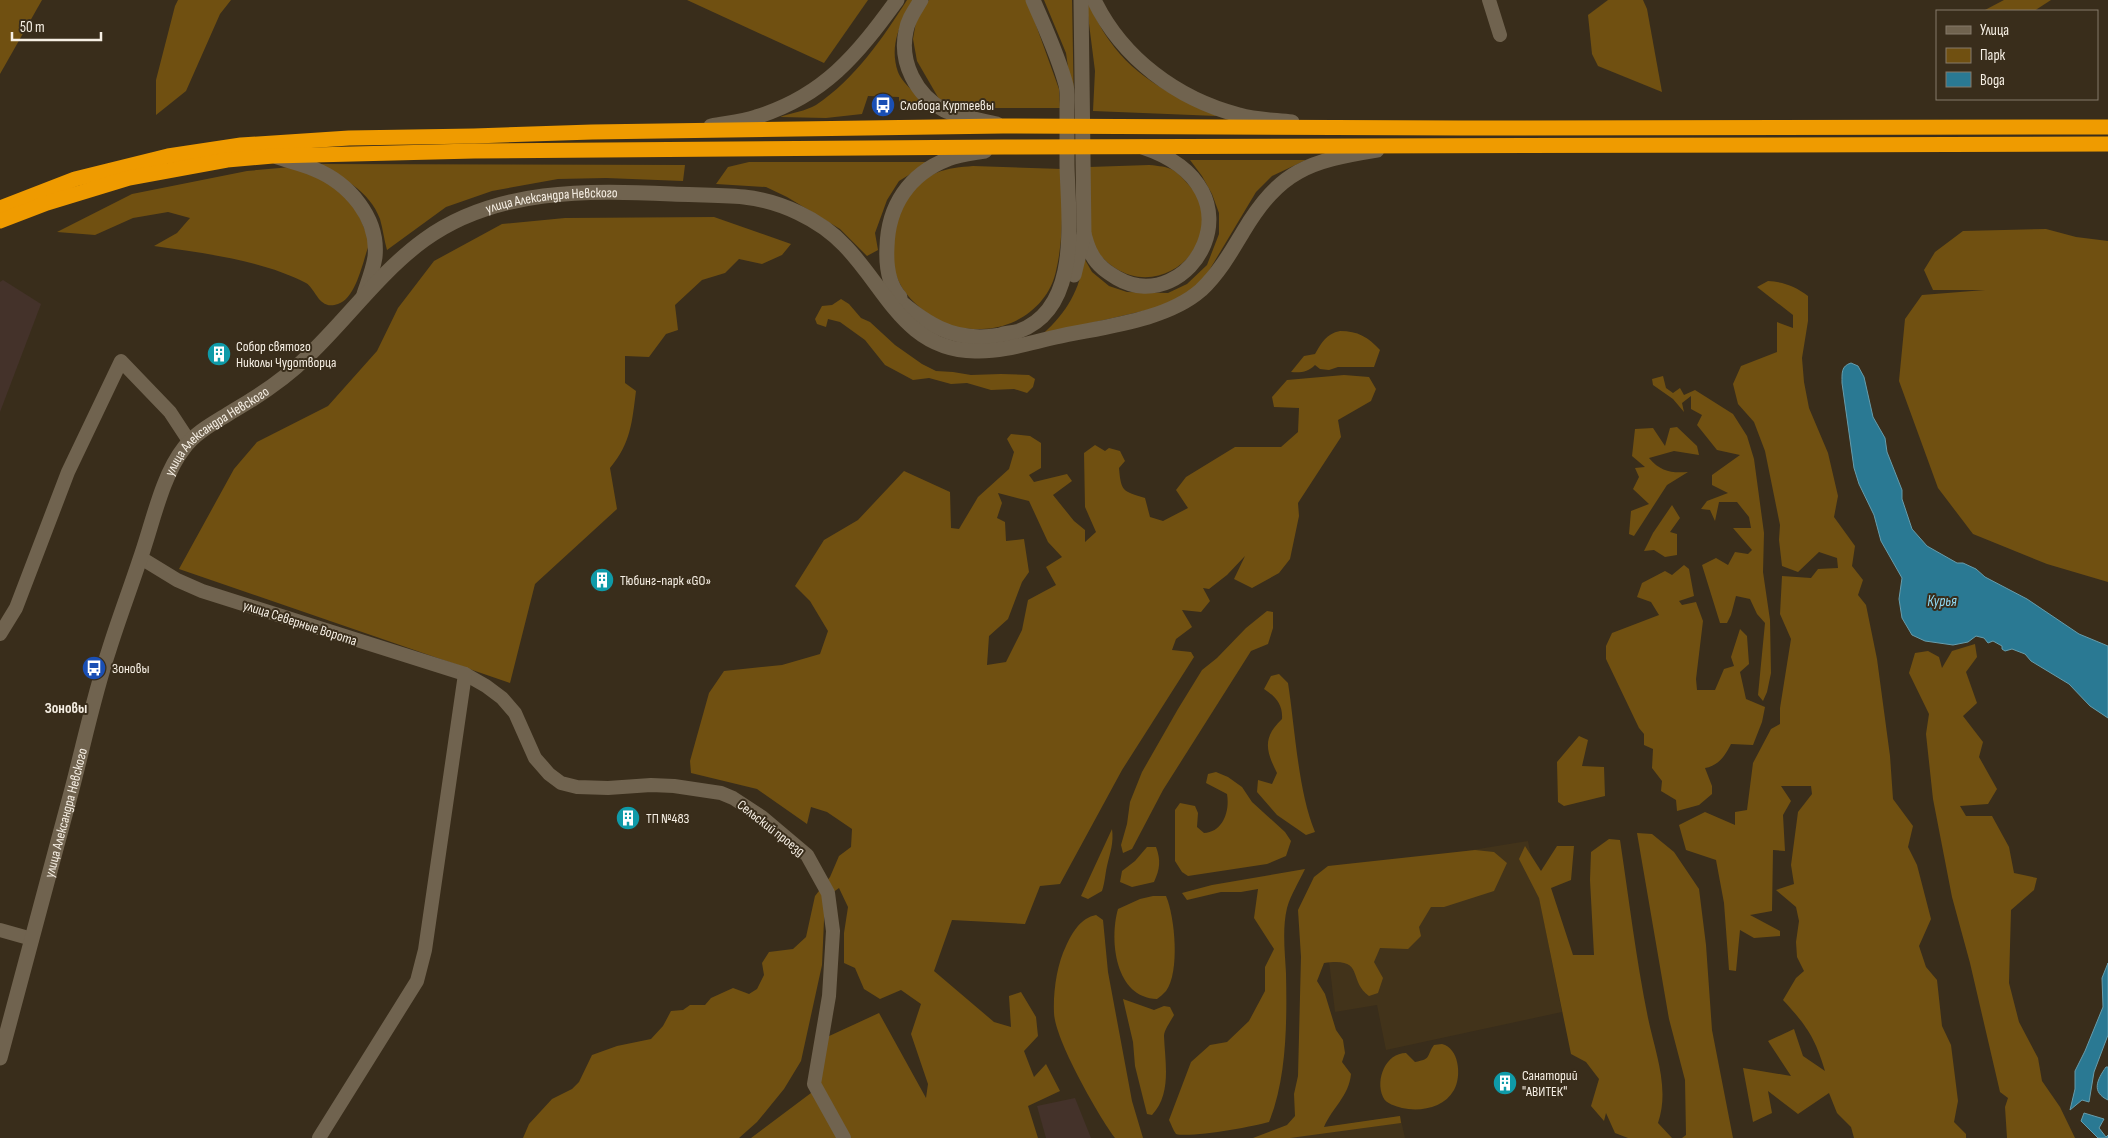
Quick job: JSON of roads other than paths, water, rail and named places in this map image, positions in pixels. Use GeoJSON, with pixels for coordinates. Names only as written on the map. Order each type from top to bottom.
{"type":"FeatureCollection","features":[{"type":"Feature","properties":{"kind":"highway"},"geometry":{"type":"LineString","coordinates":[[0,208],[75,180],[113,169],[176,155],[241,145],[350,138],[688,130],[1127,125],[1509,128],[2108,127]]}},
{"type":"Feature","properties":{"kind":"highway"},"geometry":{"type":"LineString","coordinates":[[0,221],[47,203],[129,178],[227,160],[273,156],[474,151],[1004,147],[2108,144]]}},
{"type":"Feature","properties":{"kind":"street"},"geometry":{"type":"LineString","coordinates":[[688,130],[755,118],[807,94],[832,78],[859,50],[897,0]]}},
{"type":"Feature","properties":{"kind":"street"},"geometry":{"type":"LineString","coordinates":[[922,0],[911,16],[906,32],[906,62],[915,84],[934,104],[946,110],[1003,126]]}},
{"type":"Feature","properties":{"kind":"street"},"geometry":{"type":"LineString","coordinates":[[868,273],[920,318],[941,330],[965,336],[988,337],[1019,331],[1041,318],[1050,307],[1062,285],[1068,256],[1066,88],[1057,56],[1033,0]]}},
{"type":"Feature","properties":{"kind":"street"},"geometry":{"type":"LineString","coordinates":[[1009,347],[1038,332],[1054,314],[1069,291],[1084,234],[1081,0]]}},
{"type":"Feature","properties":{"kind":"street"},"geometry":{"type":"LineString","coordinates":[[1094,0],[1111,30],[1128,50],[1155,75],[1192,98],[1212,107],[1241,116],[1326,126]]}},
{"type":"Feature","properties":{"kind":"street"},"geometry":{"type":"LineString","coordinates":[[1489,0],[1500,35]]}},
{"type":"Feature","properties":{"kind":"street"},"geometry":{"type":"LineString","coordinates":[[868,273],[898,314],[920,335],[947,348],[976,351],[1009,347],[1116,326],[1176,307],[1196,294],[1214,276],[1268,195],[1282,182],[1308,167],[1340,157],[1406,145]]}},
{"type":"Feature","properties":{"kind":"street"},"geometry":{"type":"LineString","coordinates":[[920,318],[898,295],[889,279],[886,257],[887,235],[894,208],[910,183],[934,166],[949,158],[1004,147]]}},
{"type":"Feature","properties":{"kind":"street"},"geometry":{"type":"LineString","coordinates":[[1084,234],[1092,255],[1104,270],[1127,284],[1140,287],[1156,286],[1171,281],[1192,263],[1202,248],[1210,222],[1209,209],[1202,188],[1194,177],[1170,158],[1134,147]]}},
{"type":"Feature","properties":{"kind":"street"},"geometry":{"type":"LineString","coordinates":[[273,156],[314,168],[335,180],[356,200],[366,213],[373,230],[375,257],[362,300]]}},
{"type":"Feature","properties":{"kind":"street","name":"улица Александра Невского"},"geometry":{"type":"LineString","coordinates":[[0,1058],[107,653],[172,468],[189,441],[296,367],[389,271],[421,242],[452,221],[523,199],[580,193],[651,193],[749,198],[773,202],[826,229],[841,241],[868,273]]}},
{"type":"Feature","properties":{"kind":"street"},"geometry":{"type":"LineString","coordinates":[[0,634],[16,608],[68,472],[121,361],[170,412],[189,441]]}},
{"type":"Feature","properties":{"kind":"street","name":"улица Северные Ворота"},"geometry":{"type":"LineString","coordinates":[[141,558],[177,580],[202,591],[465,674]]}},
{"type":"Feature","properties":{"kind":"street"},"geometry":{"type":"LineString","coordinates":[[319,1138],[417,982],[425,950],[465,674]]}},
{"type":"Feature","properties":{"kind":"street","name":"Сельский проезд"},"geometry":{"type":"LineString","coordinates":[[465,674],[502,698],[514,713],[536,758],[548,774],[561,783],[577,787],[608,788],[651,785],[702,789],[721,793],[733,798],[762,817],[807,855],[828,893],[833,932],[829,996],[814,1084],[844,1138]]}},
{"type":"Feature","properties":{"kind":"street"},"geometry":{"type":"LineString","coordinates":[[0,930],[32,939]]}},
{"type":"Feature","properties":{"kind":"water","name":"Курья"},"geometry":{"type":"Polygon","coordinates":[[[1851,363],[1858,366],[1864,377],[1873,417],[1885,438],[1887,452],[1902,490],[1902,499],[1912,529],[1927,546],[1957,563],[1963,563],[1976,569],[1985,577],[2027,599],[2079,634],[2108,646],[2108,718],[2090,706],[2069,684],[2031,661],[2025,654],[2012,649],[2005,651],[2002,649],[2002,646],[1993,641],[1988,643],[1984,638],[1976,636],[1968,642],[1953,645],[1925,641],[1912,635],[1902,618],[1899,599],[1902,578],[1881,541],[1874,515],[1859,484],[1854,468],[1842,383],[1844,368],[1851,363]]]}},
{"type":"Feature","properties":{"kind":"water"},"geometry":{"type":"Polygon","coordinates":[[[2108,963],[2108,1035],[2094,1072],[2089,1102],[2082,1100],[2070,1110],[2075,1089],[2075,1071],[2103,1007],[2102,978],[2108,963]]]}},
{"type":"Feature","properties":{"kind":"water"},"geometry":{"type":"Polygon","coordinates":[[[2106,1067],[2108,1067],[2108,1100],[2099,1093],[2097,1085],[2106,1067]]]}},
{"type":"Feature","properties":{"kind":"water"},"geometry":{"type":"Polygon","coordinates":[[[2084,1113],[2104,1119],[2099,1128],[2106,1137],[2108,1135],[2108,1138],[2098,1138],[2081,1121],[2084,1113]]]}},
{"type":"Feature","properties":{"kind":"place","name":"Слобода Куртеевы"},"geometry":{"type":"Point","coordinates":[883,105]}},
{"type":"Feature","properties":{"kind":"place","name":"Собор святого Николы Чудотворца"},"geometry":{"type":"Point","coordinates":[219,354]}},
{"type":"Feature","properties":{"kind":"place","name":"Тюбинг-парк «GO»"},"geometry":{"type":"Point","coordinates":[602,580]}},
{"type":"Feature","properties":{"kind":"place","name":"Зоновы"},"geometry":{"type":"Point","coordinates":[94,668]}},
{"type":"Feature","properties":{"kind":"place","name":"ТП №483"},"geometry":{"type":"Point","coordinates":[628,818]}},
{"type":"Feature","properties":{"kind":"place","name":"Санаторий \"АВИТЕК\""},"geometry":{"type":"Point","coordinates":[1505,1083]}},
{"type":"Feature","properties":{"kind":"district","name":"Зоновы"},"geometry":{"type":"Point","coordinates":[66,708]}}]}
